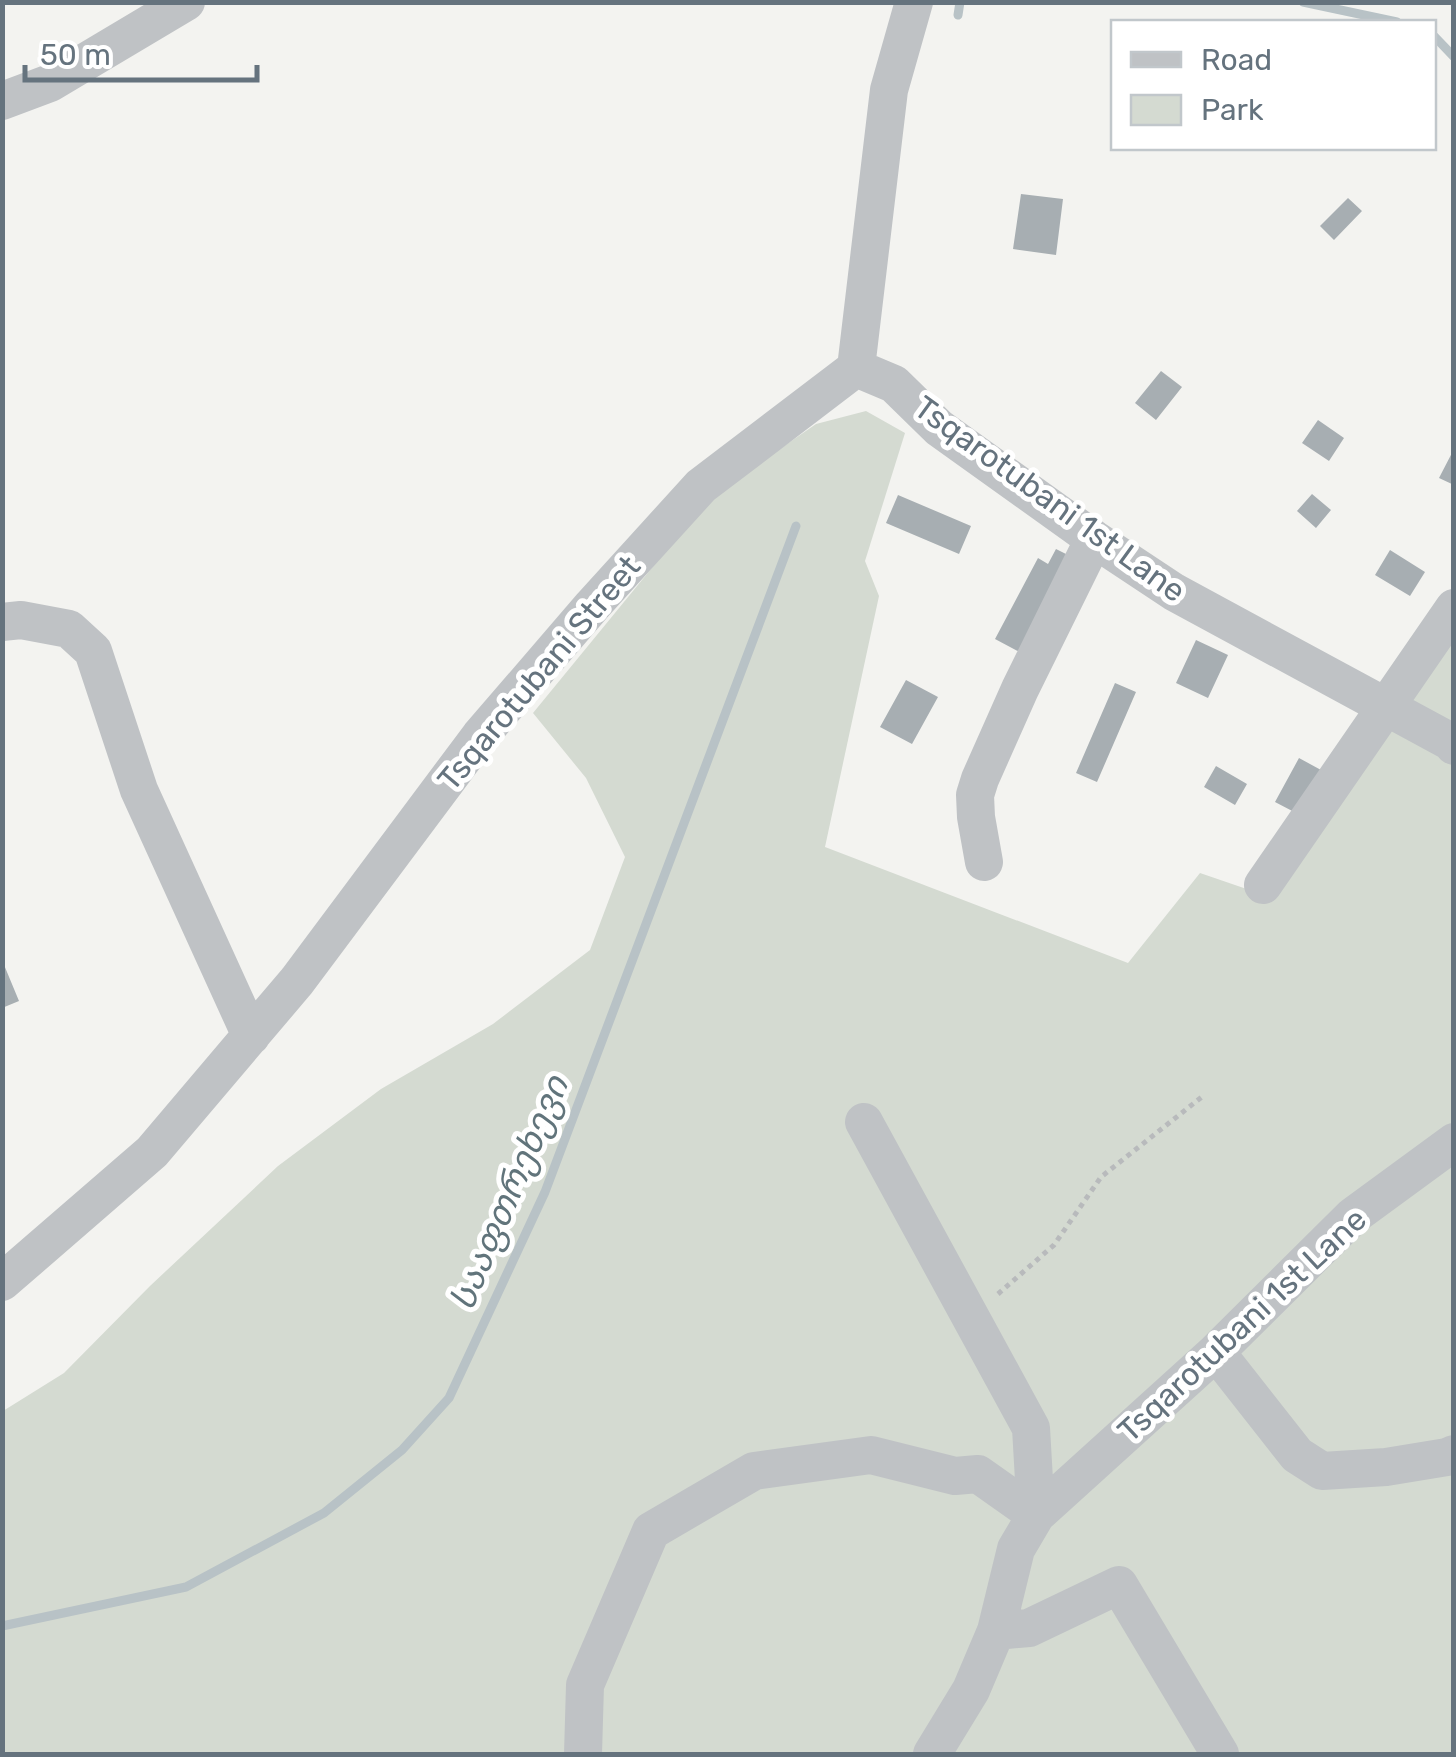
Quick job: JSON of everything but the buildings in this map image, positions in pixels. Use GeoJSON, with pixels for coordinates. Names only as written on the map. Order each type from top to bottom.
{"type":"FeatureCollection","features":[{"type":"Feature","properties":{"kind":"street"},"geometry":{"type":"LineString","coordinates":[[2,101],[50,83],[186,2]]}},
{"type":"Feature","properties":{"kind":"street"},"geometry":{"type":"LineString","coordinates":[[856,368],[889,90],[914,2]]}},
{"type":"Feature","properties":{"kind":"street","name":"Tsqarotubani 1st Lane"},"geometry":{"type":"LineString","coordinates":[[856,368],[894,384],[939,428],[1174,592],[1454,746]]}},
{"type":"Feature","properties":{"kind":"street","name":"Tsqarotubani Street"},"geometry":{"type":"LineString","coordinates":[[2,1282],[152,1152],[298,981],[480,736],[701,486],[856,368]]}},
{"type":"Feature","properties":{"kind":"street"},"geometry":{"type":"LineString","coordinates":[[984,862],[975,806],[980,779],[1094,539]]}},
{"type":"Feature","properties":{"kind":"street"},"geometry":{"type":"LineString","coordinates":[[1263,885],[1454,608]]}},
{"type":"Feature","properties":{"kind":"street"},"geometry":{"type":"LineString","coordinates":[[2,622],[22,620],[69,629],[93,652],[139,790],[250,1036]]}},
{"type":"Feature","properties":{"kind":"street"},"geometry":{"type":"LineString","coordinates":[[864,1122],[1031,1428],[1036,1515],[1016,1549],[996,1631],[971,1690],[932,1754]]}},
{"type":"Feature","properties":{"kind":"street","name":"Tsqarotubani 1st Lane"},"geometry":{"type":"LineString","coordinates":[[1036,1515],[1216,1352],[1354,1216],[1454,1142]]}},
{"type":"Feature","properties":{"kind":"street"},"geometry":{"type":"LineString","coordinates":[[1216,1352],[1297,1455],[1322,1471],[1386,1467],[1454,1454]]}},
{"type":"Feature","properties":{"kind":"street"},"geometry":{"type":"LineString","coordinates":[[583,1754],[585,1685],[651,1531],[754,1471],[871,1456],[955,1476],[978,1474],[1036,1515]]}},
{"type":"Feature","properties":{"kind":"street"},"geometry":{"type":"LineString","coordinates":[[996,1631],[1029,1628],[1119,1584],[1220,1754]]}},
{"type":"Feature","properties":{"kind":"path"},"geometry":{"type":"LineString","coordinates":[[971,1317],[1054,1245],[1101,1177],[1203,1096]]}},
{"type":"Feature","properties":{"kind":"green space"},"geometry":{"type":"Polygon","coordinates":[[[866,411],[905,433],[865,561],[879,596],[825,847],[1128,963],[1200,873],[1270,897],[1453,628],[1453,1754],[3,1754],[3,1411],[64,1373],[278,1166],[381,1089],[493,1024],[590,950],[625,857],[586,778],[533,713],[710,497],[816,424],[866,411]]]}},
{"type":"Feature","properties":{"kind":"waterway","name":"სააფთრეხევი"},"geometry":{"type":"LineString","coordinates":[[958,15],[960,2]]}},
{"type":"Feature","properties":{"kind":"waterway"},"geometry":{"type":"LineString","coordinates":[[1303,2],[1388,20]]}},
{"type":"Feature","properties":{"kind":"waterway"},"geometry":{"type":"LineString","coordinates":[[1436,38],[1454,57]]}},
{"type":"Feature","properties":{"kind":"waterway","name":"სააფთრეხევი"},"geometry":{"type":"LineString","coordinates":[[2,1626],[186,1587],[324,1513],[402,1450],[449,1398],[545,1192],[796,526]]}}]}
